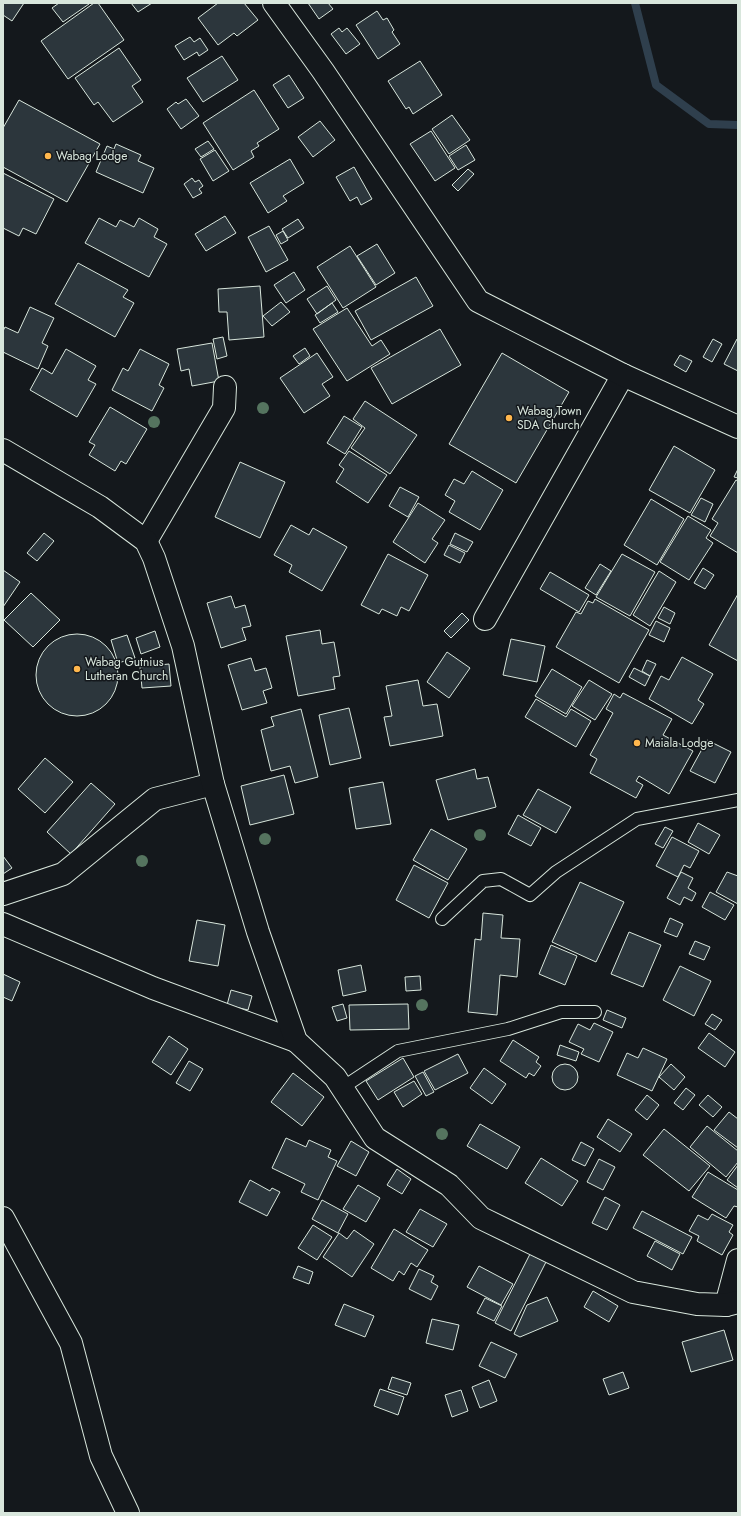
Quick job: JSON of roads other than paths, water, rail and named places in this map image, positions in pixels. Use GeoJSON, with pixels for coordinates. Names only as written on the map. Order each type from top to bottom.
{"type":"FeatureCollection","features":[{"type":"Feature","properties":{"kind":"street"},"geometry":{"type":"LineString","coordinates":[[274,3],[323,71],[478,301],[624,375],[738,427]]}},
{"type":"Feature","properties":{"kind":"street"},"geometry":{"type":"LineString","coordinates":[[485,620],[624,375]]}},
{"type":"Feature","properties":{"kind":"street"},"geometry":{"type":"LineString","coordinates":[[146,541],[224,408],[225,387]]}},
{"type":"Feature","properties":{"kind":"street"},"geometry":{"type":"LineString","coordinates":[[3,450],[100,507],[146,541],[154,558],[183,646],[214,784],[258,932],[296,1041]]}},
{"type":"Feature","properties":{"kind":"street"},"geometry":{"type":"LineString","coordinates":[[3,894],[63,874],[156,798],[214,784]]}},
{"type":"Feature","properties":{"kind":"street"},"geometry":{"type":"LineString","coordinates":[[3,924],[153,988],[296,1041],[335,1077],[375,1138],[449,1185],[481,1218],[633,1292],[697,1304],[732,1303],[738,1260]]}},
{"type":"Feature","properties":{"kind":"street"},"geometry":{"type":"LineString","coordinates":[[3,1218],[71,1343],[101,1456],[128,1513]]}},
{"type":"Feature","properties":{"kind":"lane"},"geometry":{"type":"LineString","coordinates":[[442,919],[483,881],[501,879],[530,895],[556,872],[637,819],[738,800]]}},
{"type":"Feature","properties":{"kind":"lane"},"geometry":{"type":"LineString","coordinates":[[342,1088],[398,1051],[508,1029],[561,1012],[595,1012]]}},
{"type":"Feature","properties":{"kind":"waterway"},"geometry":{"type":"LineString","coordinates":[[635,3],[656,85],[709,124],[738,125]]}},
{"type":"Feature","properties":{"kind":"place","name":"Wabag Lodge"},"geometry":{"type":"Point","coordinates":[48,156]}},
{"type":"Feature","properties":{"kind":"place","name":"Wabag Town SDA Church"},"geometry":{"type":"Point","coordinates":[509,418]}},
{"type":"Feature","properties":{"kind":"place","name":"Wabag Gutnius Lutheran Church"},"geometry":{"type":"Point","coordinates":[77,669]}},
{"type":"Feature","properties":{"kind":"place","name":"Maiala Lodge"},"geometry":{"type":"Point","coordinates":[637,743]}}]}
